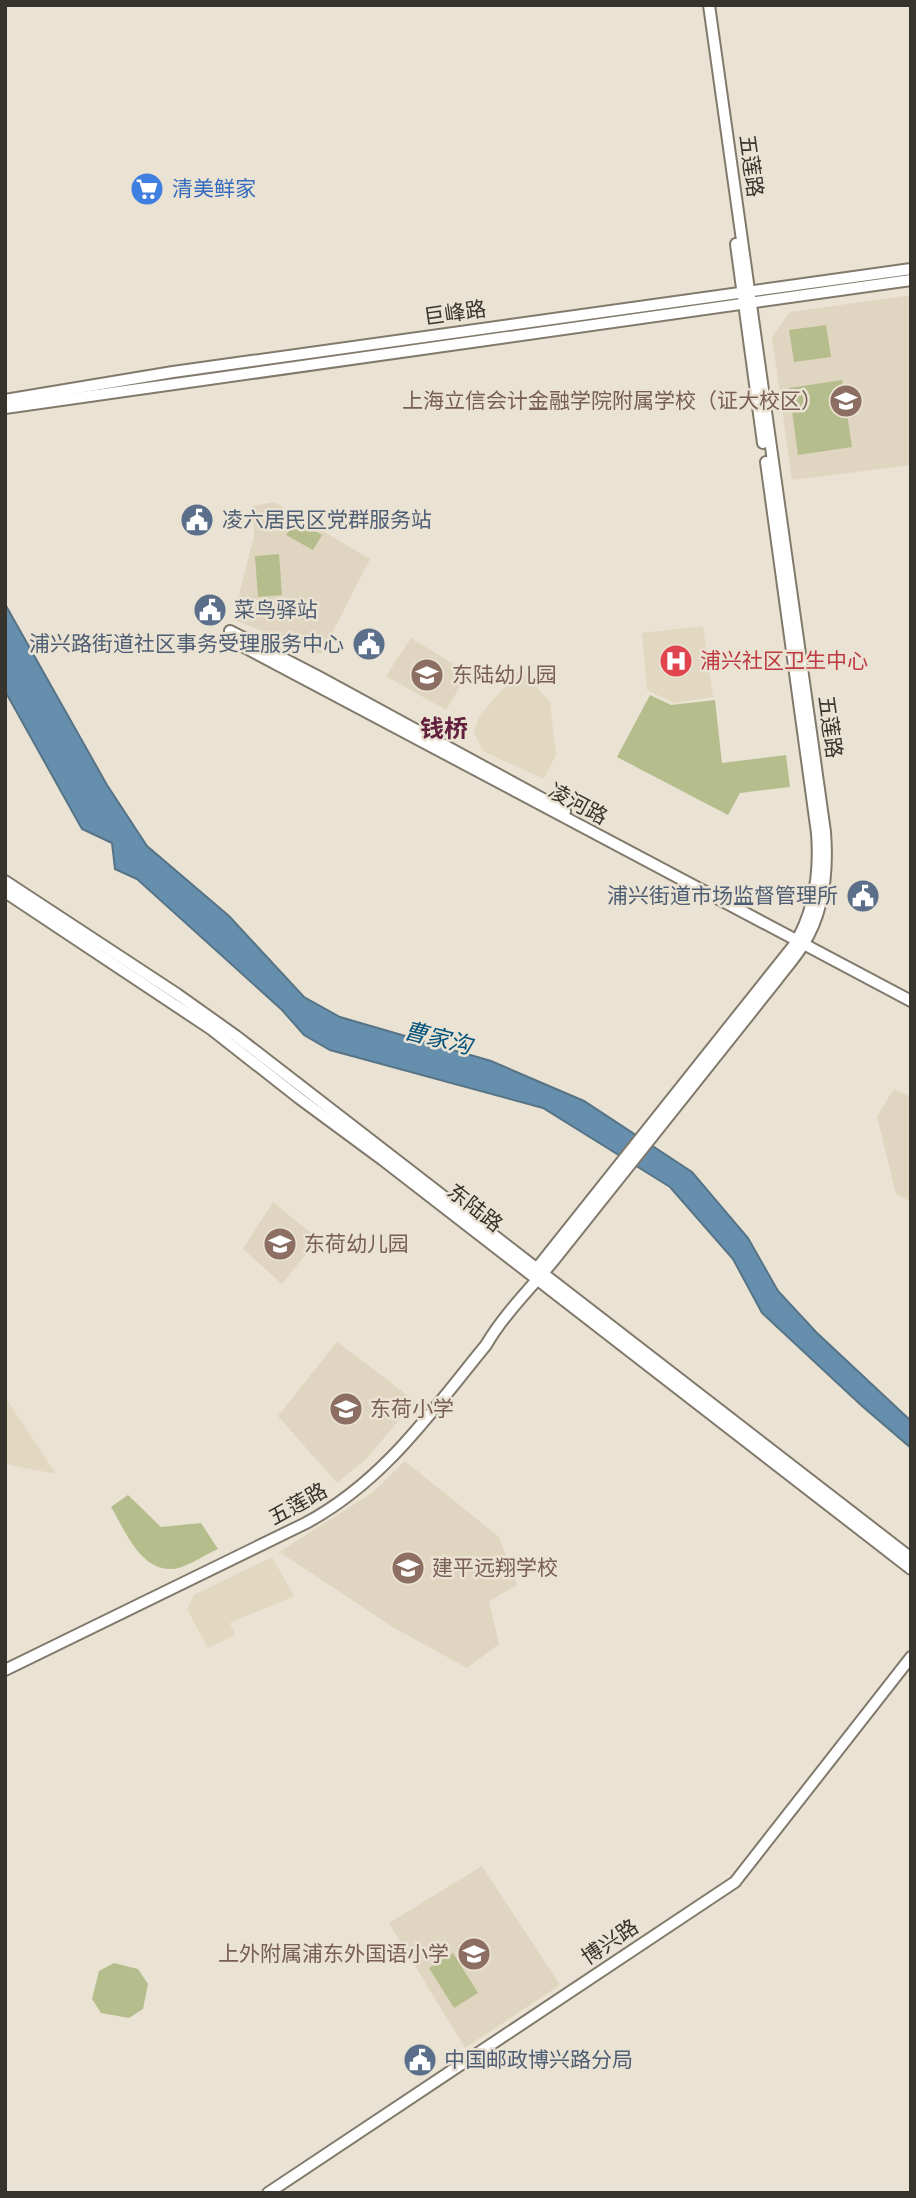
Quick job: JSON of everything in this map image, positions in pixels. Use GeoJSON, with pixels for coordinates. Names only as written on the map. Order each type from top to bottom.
{"type":"FeatureCollection","features":[{"type":"Feature","properties":{"kind":"main road","name":"五莲路"},"geometry":{"type":"LineString","coordinates":[[704,5],[747,298]]}},
{"type":"Feature","properties":{"kind":"main road","name":"五莲路"},"geometry":{"type":"LineString","coordinates":[[5,1670],[320,1516],[375,1475],[398,1452],[802,939],[815,890],[818,868],[817,833],[709,5]]}},
{"type":"Feature","properties":{"kind":"main road","name":"巨峰路"},"geometry":{"type":"LineString","coordinates":[[5,408],[747,298],[911,269]]}},
{"type":"Feature","properties":{"kind":"main road","name":"巨峰路"},"geometry":{"type":"LineString","coordinates":[[5,400],[173,372],[747,298],[911,280]]}},
{"type":"Feature","properties":{"kind":"main road","name":"凌河路"},"geometry":{"type":"LineString","coordinates":[[230,635],[319,677],[802,939],[911,995]]}},
{"type":"Feature","properties":{"kind":"main road","name":"东陆路"},"geometry":{"type":"LineString","coordinates":[[5,881],[216,1021],[911,1558]]}},
{"type":"Feature","properties":{"kind":"main road","name":"东陆路"},"geometry":{"type":"LineString","coordinates":[[5,892],[211,1029],[539,1273],[911,1569]]}},
{"type":"Feature","properties":{"kind":"main road","name":"凌河路"},"geometry":{"type":"LineString","coordinates":[[802,939],[911,1002]]}},
{"type":"Feature","properties":{"kind":"main road","name":"博兴路"},"geometry":{"type":"LineString","coordinates":[[268,2193],[735,1882],[911,1657]]}},
{"type":"Feature","properties":{"kind":"shaded area","name":"上海立信会计金融学院附属学校（证大校区）"},"geometry":{"type":"Polygon","coordinates":[[[911,295],[911,465],[792,480],[772,337],[790,312],[911,295]]]}},
{"type":"Feature","properties":{"kind":"shaded area"},"geometry":{"type":"Polygon","coordinates":[[[274,502],[370,559],[321,654],[237,621],[237,603],[254,536],[253,506],[274,502]]]}},
{"type":"Feature","properties":{"kind":"shaded area","name":"浦兴社区卫生中心"},"geometry":{"type":"Polygon","coordinates":[[[703,626],[713,697],[674,703],[647,690],[642,633],[703,626]]]}},
{"type":"Feature","properties":{"kind":"shaded area","name":"东陆幼儿园"},"geometry":{"type":"Polygon","coordinates":[[[411,638],[468,673],[446,710],[386,676],[411,638]]]}},
{"type":"Feature","properties":{"kind":"shaded area"},"geometry":{"type":"Polygon","coordinates":[[[521,669],[550,702],[556,755],[544,779],[483,751],[474,733],[479,716],[521,669]]]}},
{"type":"Feature","properties":{"kind":"shaded area"},"geometry":{"type":"Polygon","coordinates":[[[894,1089],[911,1097],[911,1202],[896,1194],[877,1116],[894,1089]]]}},
{"type":"Feature","properties":{"kind":"shaded area","name":"东荷幼儿园"},"geometry":{"type":"Polygon","coordinates":[[[273,1202],[318,1239],[282,1284],[243,1249],[273,1202]]]}},
{"type":"Feature","properties":{"kind":"shaded area","name":"东荷小学"},"geometry":{"type":"Polygon","coordinates":[[[337,1342],[415,1401],[366,1459],[337,1483],[278,1416],[337,1342]]]}},
{"type":"Feature","properties":{"kind":"shaded area"},"geometry":{"type":"Polygon","coordinates":[[[5,1397],[56,1474],[5,1464],[5,1397]]]}},
{"type":"Feature","properties":{"kind":"shaded area","name":"建平远翔学校"},"geometry":{"type":"Polygon","coordinates":[[[405,1461],[499,1537],[517,1585],[489,1601],[499,1644],[467,1668],[393,1627],[279,1552],[372,1493],[405,1461]]]}},
{"type":"Feature","properties":{"kind":"shaded area"},"geometry":{"type":"Polygon","coordinates":[[[272,1557],[294,1596],[230,1623],[235,1635],[208,1648],[187,1609],[194,1595],[272,1557]]]}},
{"type":"Feature","properties":{"kind":"shaded area","name":"上外附属浦东外国语小学"},"geometry":{"type":"Polygon","coordinates":[[[482,1866],[560,1985],[465,2048],[389,1923],[482,1866]]]}},
{"type":"Feature","properties":{"kind":"green space"},"geometry":{"type":"Polygon","coordinates":[[[826,325],[831,357],[794,362],[789,330],[826,325]]]}},
{"type":"Feature","properties":{"kind":"green space"},"geometry":{"type":"Polygon","coordinates":[[[842,380],[852,447],[798,455],[789,388],[842,380]]]}},
{"type":"Feature","properties":{"kind":"green space"},"geometry":{"type":"Polygon","coordinates":[[[295,520],[322,535],[313,550],[286,535],[295,520]]]}},
{"type":"Feature","properties":{"kind":"green space"},"geometry":{"type":"Polygon","coordinates":[[[279,554],[282,595],[258,597],[255,556],[279,554]]]}},
{"type":"Feature","properties":{"kind":"green space"},"geometry":{"type":"Polygon","coordinates":[[[650,695],[671,705],[715,700],[722,763],[786,755],[790,787],[740,793],[728,815],[617,757],[650,695]]]}},
{"type":"Feature","properties":{"kind":"green space"},"geometry":{"type":"Polygon","coordinates":[[[128,1495],[161,1527],[201,1523],[218,1549],[178,1568],[161,1568],[151,1563],[135,1547],[111,1507],[128,1495]]]}},
{"type":"Feature","properties":{"kind":"green space"},"geometry":{"type":"Polygon","coordinates":[[[453,1953],[478,1993],[454,2008],[429,1968],[453,1953]]]}},
{"type":"Feature","properties":{"kind":"green space"},"geometry":{"type":"Polygon","coordinates":[[[114,1963],[138,1969],[148,1984],[143,2009],[129,2018],[101,2013],[92,1999],[99,1971],[114,1963]]]}},
{"type":"Feature","properties":{"kind":"water","name":"曹家沟"},"geometry":{"type":"Polygon","coordinates":[[[5,604],[107,785],[147,846],[229,916],[304,997],[340,1017],[491,1061],[584,1101],[692,1172],[748,1238],[778,1291],[816,1332],[911,1421],[911,1448],[762,1313],[733,1259],[670,1187],[543,1108],[330,1050],[304,1035],[282,1010],[137,879],[115,869],[112,843],[82,829],[5,691],[5,604]]]}},
{"type":"Feature","properties":{"kind":"place","name":"清美鲜家"},"geometry":{"type":"Point","coordinates":[147,189]}},
{"type":"Feature","properties":{"kind":"place","name":"上海立信会计金融学院附属学校（证大校区）"},"geometry":{"type":"Point","coordinates":[846,401]}},
{"type":"Feature","properties":{"kind":"place","name":"凌六居民区党群服务站"},"geometry":{"type":"Point","coordinates":[197,520]}},
{"type":"Feature","properties":{"kind":"place","name":"菜鸟驿站"},"geometry":{"type":"Point","coordinates":[210,610]}},
{"type":"Feature","properties":{"kind":"place","name":"浦兴路街道社区事务受理服务中心"},"geometry":{"type":"Point","coordinates":[369,644]}},
{"type":"Feature","properties":{"kind":"place","name":"浦兴社区卫生中心"},"geometry":{"type":"Point","coordinates":[676,661]}},
{"type":"Feature","properties":{"kind":"place","name":"东陆幼儿园"},"geometry":{"type":"Point","coordinates":[427,675]}},
{"type":"Feature","properties":{"kind":"place","name":"浦兴街道市场监督管理所"},"geometry":{"type":"Point","coordinates":[863,896]}},
{"type":"Feature","properties":{"kind":"place","name":"东荷幼儿园"},"geometry":{"type":"Point","coordinates":[280,1244]}},
{"type":"Feature","properties":{"kind":"place","name":"东荷小学"},"geometry":{"type":"Point","coordinates":[346,1409]}},
{"type":"Feature","properties":{"kind":"place","name":"建平远翔学校"},"geometry":{"type":"Point","coordinates":[408,1568]}},
{"type":"Feature","properties":{"kind":"place","name":"上外附属浦东外国语小学"},"geometry":{"type":"Point","coordinates":[474,1954]}},
{"type":"Feature","properties":{"kind":"place","name":"中国邮政博兴路分局"},"geometry":{"type":"Point","coordinates":[420,2060]}},
{"type":"Feature","properties":{"kind":"district","name":"钱桥"},"geometry":{"type":"Point","coordinates":[444,729]}}]}
